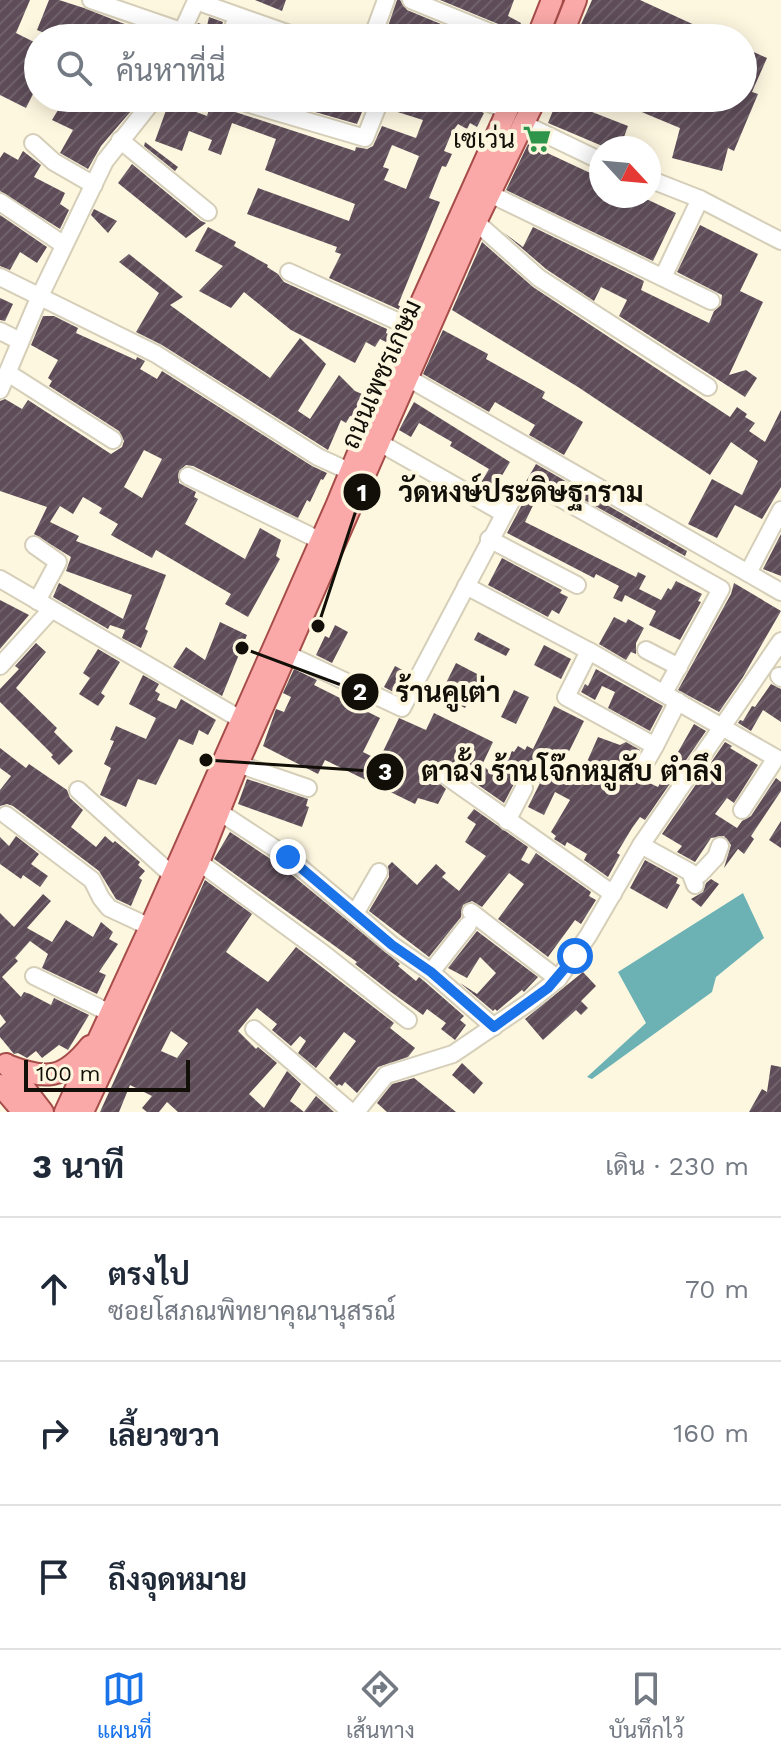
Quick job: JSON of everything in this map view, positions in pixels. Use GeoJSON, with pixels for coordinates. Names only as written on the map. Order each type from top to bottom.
{"type":"FeatureCollection","features":[{"type":"Feature","properties":{"kind":"main road"},"geometry":{"type":"LineString","coordinates":[[543,24],[552,0]]}},
{"type":"Feature","properties":{"kind":"main road"},"geometry":{"type":"LineString","coordinates":[[567,24],[576,0]]}},
{"type":"Feature","properties":{"kind":"main road","name":"ถนนเพชรเกษม"},"geometry":{"type":"LineString","coordinates":[[83,1112],[199,862],[218,811],[240,719],[319,540],[342,510],[380,443],[490,194],[515,112]]}},
{"type":"Feature","properties":{"kind":"main road","name":"ถนนเพชรเกษม"},"geometry":{"type":"LineString","coordinates":[[65,1112],[173,876],[287,654],[342,510],[349,471],[410,327],[515,112]]}},
{"type":"Feature","properties":{"kind":"main road"},"geometry":{"type":"LineString","coordinates":[[4,1061],[36,1075],[56,1074],[77,1061],[108,1020]]}},
{"type":"Feature","properties":{"kind":"main road"},"geometry":{"type":"LineString","coordinates":[[4,1061],[43,1112]]}},
{"type":"Feature","properties":{"kind":"main road"},"geometry":{"type":"LineString","coordinates":[[91,1112],[96,1084]]}},
{"type":"Feature","properties":{"kind":"main road"},"geometry":{"type":"LineString","coordinates":[[0,1085],[23,1112]]}},
{"type":"Feature","properties":{"kind":"street"},"geometry":{"type":"LineString","coordinates":[[91,0],[152,24]]}},
{"type":"Feature","properties":{"kind":"street"},"geometry":{"type":"LineString","coordinates":[[377,24],[386,0]]}},
{"type":"Feature","properties":{"kind":"street"},"geometry":{"type":"LineString","coordinates":[[411,0],[470,24]]}},
{"type":"Feature","properties":{"kind":"street"},"geometry":{"type":"LineString","coordinates":[[185,24],[196,1],[258,24]]}},
{"type":"Feature","properties":{"kind":"street"},"geometry":{"type":"LineString","coordinates":[[234,24],[237,17]]}},
{"type":"Feature","properties":{"kind":"street"},"geometry":{"type":"LineString","coordinates":[[0,390],[39,298],[105,161],[143,112]]}},
{"type":"Feature","properties":{"kind":"street"},"geometry":{"type":"LineString","coordinates":[[277,112],[365,138],[375,112]]}},
{"type":"Feature","properties":{"kind":"street"},"geometry":{"type":"LineString","coordinates":[[517,112],[589,154]]}},
{"type":"Feature","properties":{"kind":"street"},"geometry":{"type":"LineString","coordinates":[[120,140],[208,212]]}},
{"type":"Feature","properties":{"kind":"street"},"geometry":{"type":"LineString","coordinates":[[33,143],[54,162],[94,185]]}},
{"type":"Feature","properties":{"kind":"street"},"geometry":{"type":"LineString","coordinates":[[661,184],[700,199],[781,241]]}},
{"type":"Feature","properties":{"kind":"street"},"geometry":{"type":"LineString","coordinates":[[490,194],[711,301]]}},
{"type":"Feature","properties":{"kind":"street"},"geometry":{"type":"LineString","coordinates":[[663,277],[700,199]]}},
{"type":"Feature","properties":{"kind":"street"},"geometry":{"type":"LineString","coordinates":[[0,202],[64,245]]}},
{"type":"Feature","properties":{"kind":"street"},"geometry":{"type":"LineString","coordinates":[[476,222],[539,278],[708,387]]}},
{"type":"Feature","properties":{"kind":"street"},"geometry":{"type":"LineString","coordinates":[[289,272],[410,327]]}},
{"type":"Feature","properties":{"kind":"street"},"geometry":{"type":"LineString","coordinates":[[0,277],[156,354],[318,457],[349,471]]}},
{"type":"Feature","properties":{"kind":"street"},"geometry":{"type":"LineString","coordinates":[[0,331],[20,341]]}},
{"type":"Feature","properties":{"kind":"street"},"geometry":{"type":"LineString","coordinates":[[8,373],[113,440]]}},
{"type":"Feature","properties":{"kind":"street"},"geometry":{"type":"LineString","coordinates":[[408,378],[781,592]]}},
{"type":"Feature","properties":{"kind":"street"},"geometry":{"type":"LineString","coordinates":[[380,443],[503,513]]}},
{"type":"Feature","properties":{"kind":"street"},"geometry":{"type":"LineString","coordinates":[[188,476],[319,540]]}},
{"type":"Feature","properties":{"kind":"street"},"geometry":{"type":"LineString","coordinates":[[287,654],[402,708],[516,492]]}},
{"type":"Feature","properties":{"kind":"street"},"geometry":{"type":"LineString","coordinates":[[551,493],[721,589]]}},
{"type":"Feature","properties":{"kind":"street"},"geometry":{"type":"LineString","coordinates":[[589,651],[566,697],[651,753],[679,667],[721,589],[741,569],[781,510]]}},
{"type":"Feature","properties":{"kind":"street"},"geometry":{"type":"LineString","coordinates":[[489,539],[577,585]]}},
{"type":"Feature","properties":{"kind":"street"},"geometry":{"type":"LineString","coordinates":[[0,666],[44,605],[58,560],[34,545]]}},
{"type":"Feature","properties":{"kind":"street"},"geometry":{"type":"LineString","coordinates":[[0,579],[240,719]]}},
{"type":"Feature","properties":{"kind":"street"},"geometry":{"type":"LineString","coordinates":[[466,586],[589,651],[776,758],[742,810]]}},
{"type":"Feature","properties":{"kind":"street"},"geometry":{"type":"LineString","coordinates":[[254,1029],[354,1112],[386,1075],[450,1055],[494,1027],[558,979],[641,845],[781,641]]}},
{"type":"Feature","properties":{"kind":"street"},"geometry":{"type":"LineString","coordinates":[[646,650],[679,667]]}},
{"type":"Feature","properties":{"kind":"street"},"geometry":{"type":"LineString","coordinates":[[231,761],[308,788]]}},
{"type":"Feature","properties":{"kind":"street"},"geometry":{"type":"LineString","coordinates":[[442,773],[613,894]]}},
{"type":"Feature","properties":{"kind":"street"},"geometry":{"type":"LineString","coordinates":[[507,821],[524,788]]}},
{"type":"Feature","properties":{"kind":"street"},"geometry":{"type":"LineString","coordinates":[[78,790],[173,876]]}},
{"type":"Feature","properties":{"kind":"street"},"geometry":{"type":"LineString","coordinates":[[218,811],[288,857],[494,1027]]}},
{"type":"Feature","properties":{"kind":"street"},"geometry":{"type":"LineString","coordinates":[[6,815],[92,880],[109,908],[150,927]]}},
{"type":"Feature","properties":{"kind":"street"},"geometry":{"type":"LineString","coordinates":[[641,845],[693,880],[716,857],[720,846]]}},
{"type":"Feature","properties":{"kind":"street"},"geometry":{"type":"LineString","coordinates":[[199,862],[408,1020]]}},
{"type":"Feature","properties":{"kind":"street"},"geometry":{"type":"LineString","coordinates":[[356,912],[379,872]]}},
{"type":"Feature","properties":{"kind":"street"},"geometry":{"type":"LineString","coordinates":[[431,972],[469,918],[558,979]]}},
{"type":"Feature","properties":{"kind":"street"},"geometry":{"type":"LineString","coordinates":[[34,976],[108,1020]]}},
{"type":"Feature","properties":{"kind":"water"},"geometry":{"type":"Polygon","coordinates":[[[743,893],[764,938],[716,977],[712,992],[592,1079],[587,1077],[646,1023],[618,972],[743,893]]]}},
{"type":"Feature","properties":{"kind":"building"},"geometry":{"type":"Polygon","coordinates":[[[0,0],[30,0],[16,33],[24,37],[24,107],[0,95],[0,0]]]}},
{"type":"Feature","properties":{"kind":"building"},"geometry":{"type":"Polygon","coordinates":[[[49,0],[59,0],[125,24],[39,24],[49,0]]]}},
{"type":"Feature","properties":{"kind":"building"},"geometry":{"type":"Polygon","coordinates":[[[255,0],[286,0],[282,11],[255,0]]]}},
{"type":"Feature","properties":{"kind":"building"},"geometry":{"type":"Polygon","coordinates":[[[397,0],[400,0],[407,10],[441,24],[389,24],[397,0]]]}},
{"type":"Feature","properties":{"kind":"building"},"geometry":{"type":"Polygon","coordinates":[[[440,0],[514,0],[508,16],[521,24],[498,24],[440,0]]]}},
{"type":"Feature","properties":{"kind":"building"},"geometry":{"type":"Polygon","coordinates":[[[592,0],[640,0],[692,24],[581,24],[592,0]]]}},
{"type":"Feature","properties":{"kind":"building"},"geometry":{"type":"Polygon","coordinates":[[[209,17],[223,22],[222,24],[207,24],[209,17]]]}},
{"type":"Feature","properties":{"kind":"building"},"geometry":{"type":"Polygon","coordinates":[[[757,53],[767,58],[757,81],[757,53]]]}},
{"type":"Feature","properties":{"kind":"building"},"geometry":{"type":"Polygon","coordinates":[[[57,112],[130,112],[101,146],[88,169],[60,153],[73,130],[52,120],[57,112]]]}},
{"type":"Feature","properties":{"kind":"building"},"geometry":{"type":"Polygon","coordinates":[[[165,112],[196,112],[207,116],[208,112],[235,112],[355,151],[356,147],[367,149],[373,146],[382,126],[416,138],[423,120],[398,112],[484,113],[477,127],[470,123],[467,129],[458,124],[452,132],[444,151],[452,154],[446,167],[442,166],[429,198],[440,202],[398,305],[400,310],[329,278],[341,254],[335,252],[337,247],[247,214],[258,188],[349,221],[355,204],[265,170],[276,139],[232,123],[221,155],[208,150],[212,140],[189,131],[182,151],[155,141],[165,112]],[[392,145],[383,167],[389,169],[384,180],[406,189],[419,156],[392,145]]]}},
{"type":"Feature","properties":{"kind":"building"},"geometry":{"type":"Polygon","coordinates":[[[315,112],[362,112],[357,124],[315,112]]]}},
{"type":"Feature","properties":{"kind":"building"},"geometry":{"type":"Polygon","coordinates":[[[552,112],[592,112],[628,126],[624,136],[589,136],[589,140],[548,123],[552,112]]]}},
{"type":"Feature","properties":{"kind":"building"},"geometry":{"type":"Polygon","coordinates":[[[642,112],[750,112],[734,151],[728,148],[722,171],[672,158],[680,128],[642,112]]]}},
{"type":"Feature","properties":{"kind":"building"},"geometry":{"type":"Polygon","coordinates":[[[145,142],[178,167],[175,171],[191,184],[144,146],[145,142]]]}},
{"type":"Feature","properties":{"kind":"building"},"geometry":{"type":"Polygon","coordinates":[[[528,144],[589,172],[589,208],[661,206],[676,213],[653,261],[506,190],[528,144]]]}},
{"type":"Feature","properties":{"kind":"building"},"geometry":{"type":"Polygon","coordinates":[[[23,151],[41,165],[34,177],[65,193],[60,204],[69,210],[60,229],[0,191],[0,158],[4,152],[18,160],[23,151]]]}},
{"type":"Feature","properties":{"kind":"building"},"geometry":{"type":"Polygon","coordinates":[[[132,164],[206,223],[186,238],[118,183],[132,164]]]}},
{"type":"Feature","properties":{"kind":"building"},"geometry":{"type":"Polygon","coordinates":[[[94,209],[117,221],[108,233],[91,215],[94,209]]]}},
{"type":"Feature","properties":{"kind":"building"},"geometry":{"type":"Polygon","coordinates":[[[0,215],[47,247],[37,263],[20,252],[10,270],[0,266],[0,215]]]}},
{"type":"Feature","properties":{"kind":"building"},"geometry":{"type":"Polygon","coordinates":[[[700,225],[758,254],[740,291],[763,302],[729,375],[746,370],[757,378],[745,397],[619,316],[627,300],[601,287],[594,301],[546,269],[503,232],[523,247],[533,227],[644,281],[641,290],[709,323],[714,311],[721,305],[722,295],[677,272],[700,225]]]}},
{"type":"Feature","properties":{"kind":"building"},"geometry":{"type":"Polygon","coordinates":[[[208,227],[268,265],[284,282],[387,329],[386,333],[390,335],[386,342],[380,339],[375,347],[366,342],[355,363],[291,330],[244,292],[231,308],[199,291],[223,266],[195,251],[208,227]]]}},
{"type":"Feature","properties":{"kind":"building"},"geometry":{"type":"Polygon","coordinates":[[[482,242],[533,287],[730,417],[737,407],[747,414],[745,417],[755,423],[749,431],[765,442],[781,410],[781,487],[762,519],[735,505],[717,538],[688,524],[712,479],[742,495],[758,461],[731,442],[710,475],[578,387],[452,310],[482,242]]]}},
{"type":"Feature","properties":{"kind":"building"},"geometry":{"type":"Polygon","coordinates":[[[129,254],[183,297],[170,305],[270,378],[300,338],[326,364],[298,411],[310,419],[339,375],[362,394],[353,417],[350,416],[346,423],[341,420],[328,450],[162,345],[136,332],[159,293],[119,262],[129,254]]]}},
{"type":"Feature","properties":{"kind":"building"},"geometry":{"type":"Polygon","coordinates":[[[0,298],[13,304],[5,321],[0,320],[0,298]]]}},
{"type":"Feature","properties":{"kind":"building"},"geometry":{"type":"Polygon","coordinates":[[[43,316],[54,316],[78,328],[76,333],[136,360],[137,357],[145,361],[140,369],[157,379],[162,371],[327,473],[298,518],[193,466],[186,465],[179,471],[179,483],[196,492],[194,497],[198,499],[185,524],[245,559],[260,528],[281,540],[276,556],[280,559],[248,617],[225,604],[231,594],[156,550],[152,558],[111,535],[118,524],[99,513],[102,508],[83,497],[73,514],[60,506],[50,522],[79,536],[76,541],[166,575],[141,648],[122,638],[125,630],[110,625],[108,629],[53,597],[59,583],[123,619],[132,595],[66,571],[71,557],[34,534],[47,507],[0,491],[0,401],[5,399],[22,409],[28,400],[111,454],[122,447],[124,441],[119,431],[49,386],[52,381],[48,378],[58,360],[31,345],[43,316]],[[144,450],[124,487],[142,498],[162,459],[144,450]]]}},
{"type":"Feature","properties":{"kind":"building"},"geometry":{"type":"Polygon","coordinates":[[[443,330],[488,354],[486,359],[545,392],[542,398],[583,422],[564,455],[529,435],[535,425],[495,402],[489,412],[423,374],[443,330]]]}},
{"type":"Feature","properties":{"kind":"building"},"geometry":{"type":"Polygon","coordinates":[[[414,402],[510,462],[491,494],[479,486],[489,469],[450,446],[452,442],[419,423],[411,437],[399,430],[414,402]]]}},
{"type":"Feature","properties":{"kind":"building"},"geometry":{"type":"Polygon","coordinates":[[[536,464],[687,551],[685,556],[552,482],[542,487],[525,522],[636,577],[638,572],[646,576],[639,589],[661,600],[676,581],[702,594],[698,601],[701,602],[680,640],[649,625],[656,611],[625,595],[622,602],[613,598],[619,586],[596,574],[594,578],[507,533],[526,497],[524,485],[536,464]]]}},
{"type":"Feature","properties":{"kind":"building"},"geometry":{"type":"Polygon","coordinates":[[[781,534],[781,576],[763,569],[781,534]]]}},
{"type":"Feature","properties":{"kind":"building"},"geometry":{"type":"Polygon","coordinates":[[[502,558],[562,590],[560,593],[568,597],[559,614],[552,610],[548,617],[488,585],[502,558]]]}},
{"type":"Feature","properties":{"kind":"building"},"geometry":{"type":"Polygon","coordinates":[[[734,583],[781,611],[719,712],[678,690],[731,594],[734,583]]]}},
{"type":"Feature","properties":{"kind":"building"},"geometry":{"type":"Polygon","coordinates":[[[0,600],[29,615],[0,649],[0,600]]]}},
{"type":"Feature","properties":{"kind":"building"},"geometry":{"type":"Polygon","coordinates":[[[614,617],[626,623],[628,619],[644,628],[636,643],[636,654],[631,652],[626,660],[599,644],[614,617]]]}},
{"type":"Feature","properties":{"kind":"building"},"geometry":{"type":"Polygon","coordinates":[[[220,622],[247,635],[222,696],[173,667],[186,647],[205,660],[220,622]]]}},
{"type":"Feature","properties":{"kind":"building"},"geometry":{"type":"Polygon","coordinates":[[[335,625],[348,632],[332,663],[316,655],[325,636],[329,638],[335,625]]]}},
{"type":"Feature","properties":{"kind":"building"},"geometry":{"type":"Polygon","coordinates":[[[478,632],[510,649],[506,656],[474,640],[478,632]]]}},
{"type":"Feature","properties":{"kind":"building"},"geometry":{"type":"Polygon","coordinates":[[[36,643],[46,652],[16,688],[57,728],[54,732],[73,751],[59,765],[51,757],[53,755],[0,702],[0,689],[19,669],[15,666],[36,643]]]}},
{"type":"Feature","properties":{"kind":"building"},"geometry":{"type":"Polygon","coordinates":[[[544,645],[571,659],[561,679],[534,665],[544,645]]]}},
{"type":"Feature","properties":{"kind":"building"},"geometry":{"type":"Polygon","coordinates":[[[98,649],[120,662],[101,693],[105,696],[98,706],[79,694],[90,678],[83,673],[98,649]]]}},
{"type":"Feature","properties":{"kind":"building"},"geometry":{"type":"Polygon","coordinates":[[[456,663],[481,676],[465,708],[440,695],[456,663]]]}},
{"type":"Feature","properties":{"kind":"building"},"geometry":{"type":"Polygon","coordinates":[[[395,666],[408,673],[397,694],[384,687],[395,666]]]}},
{"type":"Feature","properties":{"kind":"building"},"geometry":{"type":"Polygon","coordinates":[[[294,669],[317,680],[314,685],[380,718],[363,752],[379,760],[399,718],[426,730],[434,713],[493,742],[482,765],[494,775],[518,746],[525,750],[527,746],[533,749],[554,706],[584,721],[559,772],[578,782],[598,737],[620,745],[626,742],[640,750],[632,775],[658,787],[694,724],[706,731],[645,820],[640,817],[632,828],[617,853],[620,855],[608,877],[584,860],[587,854],[567,842],[565,846],[554,839],[556,836],[551,832],[570,800],[555,792],[544,815],[528,807],[540,783],[525,775],[515,782],[504,803],[448,764],[438,763],[433,767],[432,777],[446,789],[438,804],[418,798],[415,804],[325,760],[318,774],[263,746],[276,709],[284,712],[291,697],[283,693],[294,669]]]}},
{"type":"Feature","properties":{"kind":"building"},"geometry":{"type":"Polygon","coordinates":[[[596,669],[663,706],[650,731],[608,708],[615,692],[602,686],[595,700],[581,692],[585,684],[588,686],[596,669]]]}},
{"type":"Feature","properties":{"kind":"building"},"geometry":{"type":"Polygon","coordinates":[[[143,675],[159,684],[155,691],[160,694],[157,700],[176,709],[181,699],[216,720],[208,735],[199,730],[193,745],[179,739],[156,785],[138,779],[126,807],[100,795],[111,768],[104,764],[114,741],[110,740],[116,726],[146,739],[156,718],[129,704],[143,675]]]}},
{"type":"Feature","properties":{"kind":"building"},"geometry":{"type":"Polygon","coordinates":[[[771,684],[781,689],[781,722],[763,710],[751,731],[738,723],[743,721],[752,706],[755,707],[771,684]]]}},
{"type":"Feature","properties":{"kind":"building"},"geometry":{"type":"Polygon","coordinates":[[[514,690],[529,697],[516,724],[501,717],[514,690]]]}},
{"type":"Feature","properties":{"kind":"building"},"geometry":{"type":"Polygon","coordinates":[[[725,742],[758,765],[734,803],[727,798],[715,814],[737,828],[751,816],[776,778],[781,782],[781,791],[751,836],[754,839],[744,854],[738,849],[724,868],[731,845],[724,836],[711,838],[695,862],[677,852],[682,846],[662,834],[725,742]]]}},
{"type":"Feature","properties":{"kind":"building"},"geometry":{"type":"Polygon","coordinates":[[[0,748],[26,768],[29,764],[67,790],[70,798],[83,810],[71,827],[96,847],[105,836],[113,843],[115,841],[140,862],[138,865],[145,871],[139,878],[142,880],[131,906],[116,899],[99,871],[13,806],[0,806],[0,790],[11,776],[0,768],[0,748]]]}},
{"type":"Feature","properties":{"kind":"building"},"geometry":{"type":"Polygon","coordinates":[[[247,779],[308,799],[306,806],[309,807],[302,827],[238,804],[247,779]]]}},
{"type":"Feature","properties":{"kind":"building"},"geometry":{"type":"Polygon","coordinates":[[[474,809],[528,847],[521,860],[529,864],[536,853],[591,892],[589,896],[596,900],[581,924],[575,920],[548,957],[498,919],[524,884],[509,873],[482,907],[472,901],[463,905],[461,917],[429,957],[369,911],[389,877],[388,866],[392,862],[417,885],[436,864],[446,873],[442,877],[459,891],[486,856],[465,842],[476,824],[467,818],[474,809]]]}},
{"type":"Feature","properties":{"kind":"building"},"geometry":{"type":"Polygon","coordinates":[[[781,821],[781,848],[769,840],[781,821]]]}},
{"type":"Feature","properties":{"kind":"building"},"geometry":{"type":"Polygon","coordinates":[[[230,832],[281,866],[400,964],[398,966],[416,981],[419,977],[464,1016],[460,1020],[466,1025],[455,1040],[441,1029],[446,1023],[427,1009],[423,1015],[355,964],[357,962],[214,859],[230,832]]]}},
{"type":"Feature","properties":{"kind":"building"},"geometry":{"type":"Polygon","coordinates":[[[16,836],[39,854],[31,864],[48,876],[40,887],[23,875],[21,879],[0,864],[0,837],[9,846],[16,836]]]}},
{"type":"Feature","properties":{"kind":"building"},"geometry":{"type":"Polygon","coordinates":[[[645,860],[678,878],[676,883],[680,885],[667,909],[630,888],[645,860]]]}},
{"type":"Feature","properties":{"kind":"building"},"geometry":{"type":"Polygon","coordinates":[[[711,879],[719,884],[701,907],[691,899],[703,892],[711,879]]]}},
{"type":"Feature","properties":{"kind":"building"},"geometry":{"type":"Polygon","coordinates":[[[205,880],[252,914],[226,952],[268,982],[296,947],[394,1023],[390,1028],[415,1048],[408,1057],[378,1067],[357,1093],[345,1082],[337,1086],[329,1078],[356,1041],[344,1032],[316,1068],[298,1053],[306,1041],[300,1036],[291,1046],[272,1030],[277,1024],[257,1008],[238,1031],[256,1049],[258,1047],[277,1063],[249,1094],[264,1108],[287,1071],[301,1084],[290,1101],[304,1112],[178,1112],[167,1102],[159,1112],[147,1112],[142,1108],[152,1096],[130,1085],[119,1112],[100,1112],[205,880]],[[171,1031],[161,1051],[177,1058],[188,1043],[171,1031]]]}},
{"type":"Feature","properties":{"kind":"building"},"geometry":{"type":"Polygon","coordinates":[[[43,894],[51,901],[27,928],[52,942],[66,920],[93,937],[101,922],[113,932],[109,939],[118,944],[99,972],[106,975],[97,994],[42,968],[48,954],[30,941],[15,958],[18,961],[2,977],[21,997],[24,992],[51,1005],[54,998],[89,1015],[68,1050],[59,1045],[42,1058],[36,1051],[27,1058],[14,1054],[0,1037],[0,1028],[6,1022],[0,1014],[0,913],[14,927],[43,894]]]}},
{"type":"Feature","properties":{"kind":"building"},"geometry":{"type":"Polygon","coordinates":[[[477,931],[538,977],[524,992],[522,990],[497,1011],[493,1011],[460,983],[477,994],[496,973],[480,957],[467,978],[448,968],[477,931]]]}},
{"type":"Feature","properties":{"kind":"building"},"geometry":{"type":"Polygon","coordinates":[[[583,972],[596,986],[581,1001],[588,1008],[581,1015],[576,1010],[543,1040],[525,1019],[583,972]]]}},
{"type":"Feature","properties":{"kind":"building"},"geometry":{"type":"Polygon","coordinates":[[[462,1063],[483,1083],[474,1094],[452,1075],[462,1063]]]}},
{"type":"Feature","properties":{"kind":"building"},"geometry":{"type":"Polygon","coordinates":[[[771,1065],[781,1067],[781,1112],[749,1112],[762,1089],[767,1092],[771,1065]]]}},
{"type":"Feature","properties":{"kind":"building"},"geometry":{"type":"Polygon","coordinates":[[[414,1078],[456,1112],[387,1112],[377,1103],[392,1084],[414,1078]]]}},
{"type":"Feature","properties":{"kind":"building"},"geometry":{"type":"Polygon","coordinates":[[[316,1096],[334,1112],[304,1112],[316,1096]]]}},
{"type":"Feature","properties":{"kind":"place","name":"เซเว่น"},"geometry":{"type":"Point","coordinates":[537,139]}},
{"type":"Feature","properties":{"kind":"place","name":"วัดหงษ์ประดิษฐาราม"},"geometry":{"type":"Point","coordinates":[318,626]}},
{"type":"Feature","properties":{"kind":"place","name":"ร้านคูเต่า"},"geometry":{"type":"Point","coordinates":[242,648]}},
{"type":"Feature","properties":{"kind":"place","name":"ตาฉั้ง ร้านโจ๊กหมูสับ ตำลึง"},"geometry":{"type":"Point","coordinates":[206,760]}},
{"type":"Feature","properties":{"kind":"route"},"geometry":{"type":"LineString","coordinates":[[288,857],[494,1027],[548,988],[575,956]]}}]}
